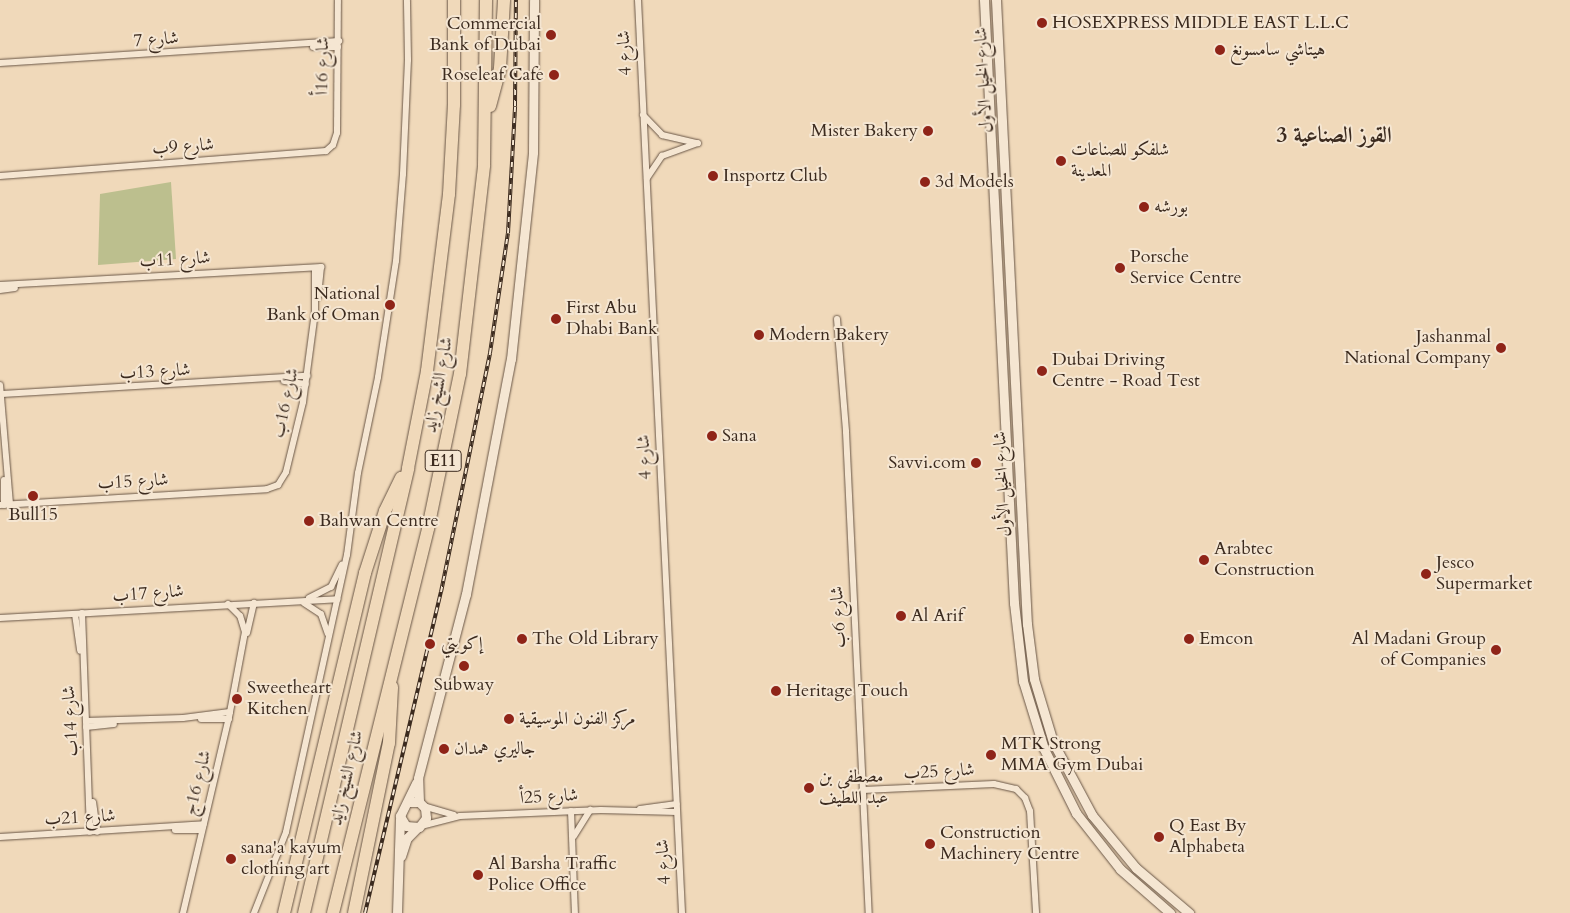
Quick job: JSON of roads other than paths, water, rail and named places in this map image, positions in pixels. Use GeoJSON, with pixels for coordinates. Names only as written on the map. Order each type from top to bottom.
{"type":"FeatureCollection","features":[{"type":"Feature","properties":{"kind":"highway","name":"شارع الشيخ زايد"},"geometry":{"type":"LineString","coordinates":[[304,913],[408,468],[433,336],[445,238],[454,105],[454,0]]}},
{"type":"Feature","properties":{"kind":"highway","name":"شارع الشيخ زايد"},"geometry":{"type":"LineString","coordinates":[[333,913],[390,673],[440,477],[460,374],[479,226],[487,113],[486,0]]}},
{"type":"Feature","properties":{"kind":"highway"},"geometry":{"type":"LineString","coordinates":[[487,113],[499,74],[504,0]]}},
{"type":"Feature","properties":{"kind":"highway"},"geometry":{"type":"LineString","coordinates":[[282,913],[365,573],[385,511],[408,468]]}},
{"type":"Feature","properties":{"kind":"highway"},"geometry":{"type":"LineString","coordinates":[[354,913],[389,743],[392,715],[390,673]]}},
{"type":"Feature","properties":{"kind":"main road"},"geometry":{"type":"LineString","coordinates":[[397,913],[399,863],[397,836],[401,809],[408,802],[418,778],[466,594],[511,359],[533,152],[534,0]]}},
{"type":"Feature","properties":{"kind":"main road","name":"شارع الخيل الأول"},"geometry":{"type":"LineString","coordinates":[[984,0],[1014,603],[1023,681],[1044,749],[1076,813],[1120,869],[1170,913]]}},
{"type":"Feature","properties":{"kind":"main road","name":"شارع الخيل الأول"},"geometry":{"type":"LineString","coordinates":[[998,0],[997,14],[1027,624],[1034,679],[1059,756],[1092,815],[1136,868],[1189,913]]}},
{"type":"Feature","properties":{"kind":"main road"},"geometry":{"type":"LineString","coordinates":[[399,863],[404,842],[426,818],[421,804],[418,778]]}},
{"type":"Feature","properties":{"kind":"main road"},"geometry":{"type":"LineString","coordinates":[[408,802],[421,804]]}},
{"type":"Feature","properties":{"kind":"main road"},"geometry":{"type":"LineString","coordinates":[[400,819],[410,828],[420,826]]}},
{"type":"Feature","properties":{"kind":"street","name":"شارع 16أ"},"geometry":{"type":"LineString","coordinates":[[337,133],[338,0]]}},
{"type":"Feature","properties":{"kind":"street"},"geometry":{"type":"LineString","coordinates":[[254,913],[286,832],[349,546],[358,473],[378,382],[396,261],[404,160],[407,0]]}},
{"type":"Feature","properties":{"kind":"street","name":"شارع 4"},"geometry":{"type":"LineString","coordinates":[[638,0],[682,913]]}},
{"type":"Feature","properties":{"kind":"street","name":"شارع 7"},"geometry":{"type":"LineString","coordinates":[[0,62],[20,63],[338,44]]}},
{"type":"Feature","properties":{"kind":"street","name":"شارع 7"},"geometry":{"type":"LineString","coordinates":[[0,67],[20,63]]}},
{"type":"Feature","properties":{"kind":"street"},"geometry":{"type":"LineString","coordinates":[[643,114],[662,136],[698,144],[662,156],[646,179]]}},
{"type":"Feature","properties":{"kind":"street","name":"شارع 9ب"},"geometry":{"type":"LineString","coordinates":[[0,176],[19,173],[318,153],[333,146],[337,133]]}},
{"type":"Feature","properties":{"kind":"street","name":"شارع 9ب"},"geometry":{"type":"LineString","coordinates":[[0,172],[19,173]]}},
{"type":"Feature","properties":{"kind":"street","name":"شارع 11ب"},"geometry":{"type":"LineString","coordinates":[[0,285],[318,267]]}},
{"type":"Feature","properties":{"kind":"street","name":"شارع 16ب"},"geometry":{"type":"LineString","coordinates":[[267,489],[278,485],[285,476],[306,384],[315,312],[318,267]]}},
{"type":"Feature","properties":{"kind":"street","name":"شارع 11ب"},"geometry":{"type":"LineString","coordinates":[[0,290],[31,284]]}},
{"type":"Feature","properties":{"kind":"street","name":"شارع 6ب"},"geometry":{"type":"LineString","coordinates":[[837,319],[846,432],[869,913]]}},
{"type":"Feature","properties":{"kind":"street","name":"شارع 13ب"},"geometry":{"type":"LineString","coordinates":[[1,397],[307,376]]}},
{"type":"Feature","properties":{"kind":"street","name":"شارع 13ب"},"geometry":{"type":"LineString","coordinates":[[278,379],[306,384]]}},
{"type":"Feature","properties":{"kind":"street"},"geometry":{"type":"LineString","coordinates":[[0,385],[5,505]]}},
{"type":"Feature","properties":{"kind":"street","name":"شارع 15ب"},"geometry":{"type":"LineString","coordinates":[[5,505],[267,489]]}},
{"type":"Feature","properties":{"kind":"street","name":"شارع 17ب"},"geometry":{"type":"LineString","coordinates":[[298,601],[319,595],[331,587],[349,546]]}},
{"type":"Feature","properties":{"kind":"street","name":"شارع 17ب"},"geometry":{"type":"LineString","coordinates":[[0,618],[337,599]]}},
{"type":"Feature","properties":{"kind":"street"},"geometry":{"type":"LineString","coordinates":[[298,601],[321,614],[329,639]]}},
{"type":"Feature","properties":{"kind":"street","name":"شارع 16ج"},"geometry":{"type":"LineString","coordinates":[[183,913],[254,603]]}},
{"type":"Feature","properties":{"kind":"street","name":"شارع 16ج"},"geometry":{"type":"LineString","coordinates":[[228,604],[240,616],[245,626],[240,660]]}},
{"type":"Feature","properties":{"kind":"street","name":"شارع 14ب"},"geometry":{"type":"LineString","coordinates":[[79,614],[93,832]]}},
{"type":"Feature","properties":{"kind":"street"},"geometry":{"type":"LineString","coordinates":[[86,724],[229,715]]}},
{"type":"Feature","properties":{"kind":"street","name":"شارع 25ب"},"geometry":{"type":"LineString","coordinates":[[863,790],[999,784],[1016,789],[1025,798],[1030,811],[1036,913]]}},
{"type":"Feature","properties":{"kind":"street"},"geometry":{"type":"LineString","coordinates":[[421,804],[460,816]]}},
{"type":"Feature","properties":{"kind":"street","name":"شارع 25أ"},"geometry":{"type":"LineString","coordinates":[[638,809],[677,804]]}},
{"type":"Feature","properties":{"kind":"street","name":"شارع 25أ"},"geometry":{"type":"LineString","coordinates":[[460,816],[638,809],[677,812]]}},
{"type":"Feature","properties":{"kind":"street"},"geometry":{"type":"LineString","coordinates":[[572,843],[577,827],[590,810]]}},
{"type":"Feature","properties":{"kind":"street"},"geometry":{"type":"LineString","coordinates":[[571,811],[575,913]]}},
{"type":"Feature","properties":{"kind":"street"},"geometry":{"type":"LineString","coordinates":[[420,826],[460,816]]}},
{"type":"Feature","properties":{"kind":"street","name":"شارع 21ب"},"geometry":{"type":"LineString","coordinates":[[0,837],[203,827]]}},
{"type":"Feature","properties":{"kind":"railway"},"geometry":{"type":"LineString","coordinates":[[365,913],[441,592],[490,353],[508,233],[515,106],[516,0]]}},
{"type":"Feature","properties":{"kind":"place","name":"HOSEXPRESS MIDDLE EAST L.L.C"},"geometry":{"type":"Point","coordinates":[1042,23]}},
{"type":"Feature","properties":{"kind":"place","name":"Commercial Bank of Dubai"},"geometry":{"type":"Point","coordinates":[551,35]}},
{"type":"Feature","properties":{"kind":"place","name":"هيتاشي سامسونغ"},"geometry":{"type":"Point","coordinates":[1220,50]}},
{"type":"Feature","properties":{"kind":"place","name":"Roseleaf Cafe"},"geometry":{"type":"Point","coordinates":[554,75]}},
{"type":"Feature","properties":{"kind":"place","name":"Mister Bakery"},"geometry":{"type":"Point","coordinates":[928,131]}},
{"type":"Feature","properties":{"kind":"place","name":"شلفكو للصناعات المعدينة"},"geometry":{"type":"Point","coordinates":[1061,161]}},
{"type":"Feature","properties":{"kind":"place","name":"Insportz Club"},"geometry":{"type":"Point","coordinates":[713,176]}},
{"type":"Feature","properties":{"kind":"place","name":"3d Models"},"geometry":{"type":"Point","coordinates":[925,182]}},
{"type":"Feature","properties":{"kind":"place","name":"بورشه"},"geometry":{"type":"Point","coordinates":[1144,207]}},
{"type":"Feature","properties":{"kind":"place","name":"Porsche Service Centre"},"geometry":{"type":"Point","coordinates":[1120,268]}},
{"type":"Feature","properties":{"kind":"place","name":"National Bank of Oman"},"geometry":{"type":"Point","coordinates":[390,305]}},
{"type":"Feature","properties":{"kind":"place","name":"First Abu Dhabi Bank"},"geometry":{"type":"Point","coordinates":[556,319]}},
{"type":"Feature","properties":{"kind":"place","name":"Modern Bakery"},"geometry":{"type":"Point","coordinates":[759,335]}},
{"type":"Feature","properties":{"kind":"place","name":"Jashanmal National Company"},"geometry":{"type":"Point","coordinates":[1501,348]}},
{"type":"Feature","properties":{"kind":"place","name":"Dubai Driving Centre - Road Test"},"geometry":{"type":"Point","coordinates":[1042,371]}},
{"type":"Feature","properties":{"kind":"place","name":"Sana"},"geometry":{"type":"Point","coordinates":[712,436]}},
{"type":"Feature","properties":{"kind":"place","name":"Savvi.com"},"geometry":{"type":"Point","coordinates":[976,463]}},
{"type":"Feature","properties":{"kind":"place","name":"Bull15"},"geometry":{"type":"Point","coordinates":[33,496]}},
{"type":"Feature","properties":{"kind":"place","name":"Bahwan Centre"},"geometry":{"type":"Point","coordinates":[309,521]}},
{"type":"Feature","properties":{"kind":"place","name":"Arabtec Construction"},"geometry":{"type":"Point","coordinates":[1204,560]}},
{"type":"Feature","properties":{"kind":"place","name":"Jesco Supermarket"},"geometry":{"type":"Point","coordinates":[1426,574]}},
{"type":"Feature","properties":{"kind":"place","name":"Al Arif"},"geometry":{"type":"Point","coordinates":[901,616]}},
{"type":"Feature","properties":{"kind":"place","name":"The Old Library"},"geometry":{"type":"Point","coordinates":[522,639]}},
{"type":"Feature","properties":{"kind":"place","name":"Emcon"},"geometry":{"type":"Point","coordinates":[1189,639]}},
{"type":"Feature","properties":{"kind":"place","name":"إكويتي"},"geometry":{"type":"Point","coordinates":[430,644]}},
{"type":"Feature","properties":{"kind":"place","name":"Al Madani Group of Companies"},"geometry":{"type":"Point","coordinates":[1496,650]}},
{"type":"Feature","properties":{"kind":"place","name":"Subway"},"geometry":{"type":"Point","coordinates":[464,666]}},
{"type":"Feature","properties":{"kind":"place","name":"Heritage Touch"},"geometry":{"type":"Point","coordinates":[776,691]}},
{"type":"Feature","properties":{"kind":"place","name":"Sweetheart Kitchen"},"geometry":{"type":"Point","coordinates":[237,699]}},
{"type":"Feature","properties":{"kind":"place","name":"مركز الفنون الموسيقية"},"geometry":{"type":"Point","coordinates":[509,719]}},
{"type":"Feature","properties":{"kind":"place","name":"جاليري همدان"},"geometry":{"type":"Point","coordinates":[444,749]}},
{"type":"Feature","properties":{"kind":"place","name":"MTK Strong MMA Gym Dubai"},"geometry":{"type":"Point","coordinates":[991,755]}},
{"type":"Feature","properties":{"kind":"place","name":"مصطفي بن عبد اللطيف"},"geometry":{"type":"Point","coordinates":[809,788]}},
{"type":"Feature","properties":{"kind":"place","name":"Q East By Alphabeta"},"geometry":{"type":"Point","coordinates":[1159,837]}},
{"type":"Feature","properties":{"kind":"place","name":"Construction Machinery Centre"},"geometry":{"type":"Point","coordinates":[930,844]}},
{"type":"Feature","properties":{"kind":"place","name":"sana'a kayum clothing art"},"geometry":{"type":"Point","coordinates":[231,859]}},
{"type":"Feature","properties":{"kind":"place","name":"Al Barsha Traffic Police Office"},"geometry":{"type":"Point","coordinates":[478,875]}},
{"type":"Feature","properties":{"kind":"district","name":"القوز الصناعية 3"},"geometry":{"type":"Point","coordinates":[1334,136]}}]}
